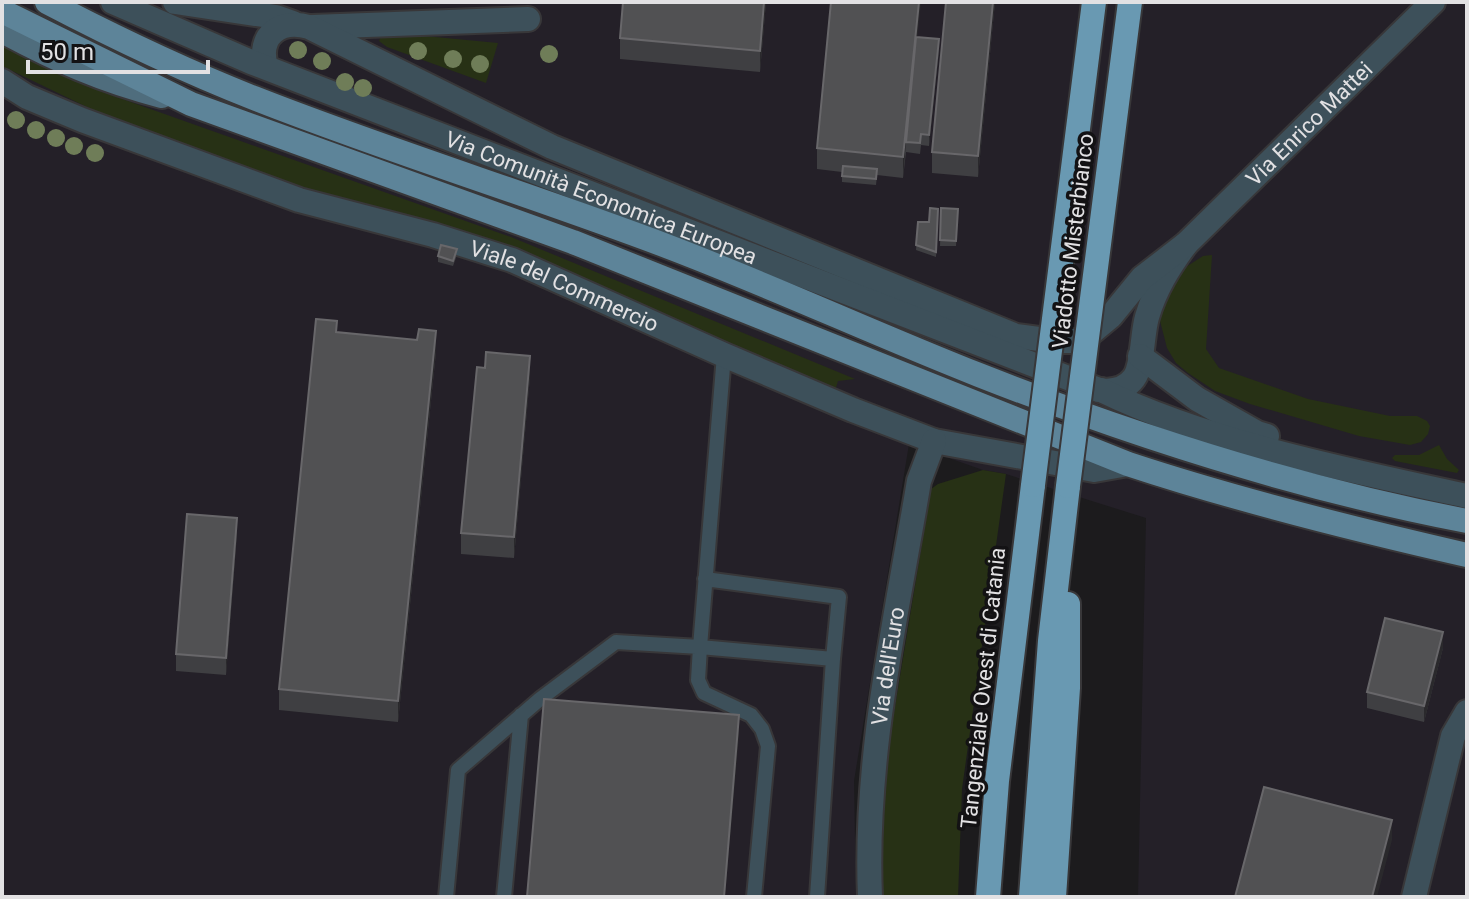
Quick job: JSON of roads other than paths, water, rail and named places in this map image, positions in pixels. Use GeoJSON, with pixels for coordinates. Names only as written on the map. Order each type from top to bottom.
{"type":"FeatureCollection","features":[{"type":"Feature","properties":{"kind":"highway","name":"Viadotto Misterbianco"},"geometry":{"type":"LineString","coordinates":[[1033,485],[1094,2]]}},
{"type":"Feature","properties":{"kind":"highway","name":"Viadotto Misterbianco"},"geometry":{"type":"LineString","coordinates":[[1068,486],[1130,2]]}},
{"type":"Feature","properties":{"kind":"highway","name":"Tangenziale Ovest di Catania"},"geometry":{"type":"LineString","coordinates":[[988,897],[997,781],[1033,485]]}},
{"type":"Feature","properties":{"kind":"highway"},"geometry":{"type":"LineString","coordinates":[[1031,897],[1049,656],[1068,486]]}},
{"type":"Feature","properties":{"kind":"highway"},"geometry":{"type":"LineString","coordinates":[[1054,897],[1068,688],[1068,486]]}},
{"type":"Feature","properties":{"kind":"main road"},"geometry":{"type":"LineString","coordinates":[[47,2],[122,41],[253,98],[421,160],[584,214],[981,375],[1174,446],[1350,495],[1467,521]]}},
{"type":"Feature","properties":{"kind":"main road"},"geometry":{"type":"LineString","coordinates":[[2,11],[191,104]]}},
{"type":"Feature","properties":{"kind":"main road"},"geometry":{"type":"LineString","coordinates":[[2,31],[46,55],[113,83],[191,104],[573,242],[1128,464],[1207,490],[1348,528],[1467,555]]}},
{"type":"Feature","properties":{"kind":"street"},"geometry":{"type":"LineString","coordinates":[[175,2],[276,17],[301,25],[552,147],[1016,336],[1054,341],[1085,338],[1101,329],[1118,329],[1132,337],[1140,354],[1197,399],[1257,433],[1383,468],[1458,494]]}},
{"type":"Feature","properties":{"kind":"street","name":"Via Enrico Mattei"},"geometry":{"type":"LineString","coordinates":[[1186,244],[1433,2]]}},
{"type":"Feature","properties":{"kind":"street","name":"Via Comunità Economica Europea"},"geometry":{"type":"LineString","coordinates":[[128,5],[266,67],[1124,401],[1232,439],[1458,494]]}},
{"type":"Feature","properties":{"kind":"street"},"geometry":{"type":"LineString","coordinates":[[266,67],[263,59],[265,43],[276,28],[528,19]]}},
{"type":"Feature","properties":{"kind":"street","name":"Viale del Commercio"},"geometry":{"type":"LineString","coordinates":[[2,81],[27,97],[82,120],[299,200],[433,235],[512,260],[724,355],[934,441],[1094,470],[1128,464]]}},
{"type":"Feature","properties":{"kind":"street"},"geometry":{"type":"LineString","coordinates":[[1186,244],[1165,272],[1153,298],[1138,371],[1129,384],[1115,390],[1096,388],[1082,376],[1077,362],[1085,338],[1111,316],[1142,278],[1186,244]]}},
{"type":"Feature","properties":{"kind":"street","name":"Via dell'Euro"},"geometry":{"type":"LineString","coordinates":[[870,897],[868,856],[873,760],[919,481],[934,441]]}},
{"type":"Feature","properties":{"kind":"street"},"geometry":{"type":"LineString","coordinates":[[1414,897],[1453,736],[1467,712]]}},
{"type":"Feature","properties":{"kind":"lane"},"geometry":{"type":"LineString","coordinates":[[724,355],[698,680],[704,693],[751,715],[762,729],[768,746],[754,897]]}},
{"type":"Feature","properties":{"kind":"lane"},"geometry":{"type":"LineString","coordinates":[[705,579],[839,597],[817,897]]}},
{"type":"Feature","properties":{"kind":"lane"},"geometry":{"type":"LineString","coordinates":[[446,897],[458,770],[521,715],[616,642],[833,659]]}},
{"type":"Feature","properties":{"kind":"lane"},"geometry":{"type":"LineString","coordinates":[[504,897],[521,715]]}}]}
